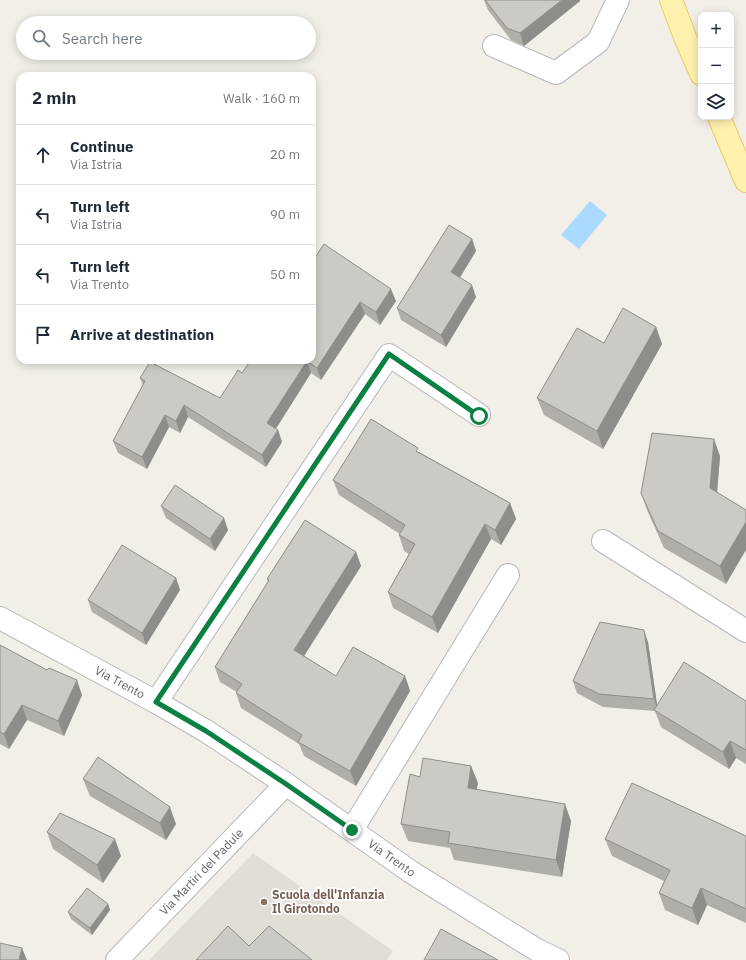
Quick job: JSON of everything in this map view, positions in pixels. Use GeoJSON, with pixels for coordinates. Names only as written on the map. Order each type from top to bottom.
{"type":"FeatureCollection","features":[{"type":"Feature","properties":{"kind":"main road"},"geometry":{"type":"LineString","coordinates":[[671,0],[698,67]]}},
{"type":"Feature","properties":{"kind":"main road"},"geometry":{"type":"LineString","coordinates":[[720,120],[746,181]]}},
{"type":"Feature","properties":{"kind":"street"},"geometry":{"type":"LineString","coordinates":[[494,46],[556,73],[598,42],[618,0]]}},
{"type":"Feature","properties":{"kind":"street"},"geometry":{"type":"LineString","coordinates":[[156,702],[389,354],[479,416]]}},
{"type":"Feature","properties":{"kind":"street"},"geometry":{"type":"LineString","coordinates":[[603,540],[746,631]]}},
{"type":"Feature","properties":{"kind":"street"},"geometry":{"type":"LineString","coordinates":[[352,830],[508,575]]}},
{"type":"Feature","properties":{"kind":"street","name":"Via Trento"},"geometry":{"type":"LineString","coordinates":[[0,618],[156,702],[206,731],[286,784],[418,876],[537,950],[558,960]]}},
{"type":"Feature","properties":{"kind":"street","name":"Via Martiri del Padule"},"geometry":{"type":"LineString","coordinates":[[117,960],[286,784]]}},
{"type":"Feature","properties":{"kind":"shaded area","name":"Scuola dell'Infanzia Il Girotondo"},"geometry":{"type":"Polygon","coordinates":[[[253,853],[393,951],[387,960],[149,960],[253,853]]]}},
{"type":"Feature","properties":{"kind":"water"},"geometry":{"type":"Polygon","coordinates":[[[590,201],[607,215],[579,249],[561,235],[590,201]]]}},
{"type":"Feature","properties":{"kind":"building"},"geometry":{"type":"Polygon","coordinates":[[[485,0],[562,0],[520,33],[507,28],[485,0]]]}},
{"type":"Feature","properties":{"kind":"building"},"geometry":{"type":"Polygon","coordinates":[[[449,225],[472,239],[451,272],[472,285],[441,335],[397,308],[449,225]]]}},
{"type":"Feature","properties":{"kind":"building"},"geometry":{"type":"Polygon","coordinates":[[[324,244],[391,289],[376,312],[360,302],[317,368],[311,364],[316,364],[316,256],[324,244]]]}},
{"type":"Feature","properties":{"kind":"building"},"geometry":{"type":"Polygon","coordinates":[[[623,308],[656,327],[597,431],[537,398],[577,328],[604,343],[623,308]]]}},
{"type":"Feature","properties":{"kind":"building"},"geometry":{"type":"Polygon","coordinates":[[[149,364],[154,364],[220,398],[238,370],[242,373],[248,364],[305,364],[267,423],[278,430],[262,455],[184,405],[176,421],[165,415],[142,457],[113,441],[145,381],[140,378],[149,364]]]}},
{"type":"Feature","properties":{"kind":"building"},"geometry":{"type":"Polygon","coordinates":[[[371,419],[418,448],[416,451],[510,503],[495,530],[485,524],[432,617],[388,592],[415,544],[399,535],[405,525],[333,480],[371,419]]]}},
{"type":"Feature","properties":{"kind":"building"},"geometry":{"type":"Polygon","coordinates":[[[652,433],[714,439],[710,488],[746,510],[746,522],[720,566],[658,531],[641,493],[652,433]]]}},
{"type":"Feature","properties":{"kind":"building"},"geometry":{"type":"Polygon","coordinates":[[[175,485],[224,518],[210,539],[161,506],[175,485]]]}},
{"type":"Feature","properties":{"kind":"building"},"geometry":{"type":"Polygon","coordinates":[[[305,520],[356,552],[294,650],[336,676],[353,647],[405,676],[350,771],[298,742],[302,735],[236,693],[242,684],[215,667],[269,580],[267,579],[305,520]]]}},
{"type":"Feature","properties":{"kind":"building"},"geometry":{"type":"Polygon","coordinates":[[[122,545],[176,578],[142,633],[88,600],[122,545]]]}},
{"type":"Feature","properties":{"kind":"building"},"geometry":{"type":"Polygon","coordinates":[[[600,622],[644,630],[654,699],[599,694],[573,681],[600,622]]]}},
{"type":"Feature","properties":{"kind":"building"},"geometry":{"type":"Polygon","coordinates":[[[0,645],[47,670],[49,668],[77,680],[58,721],[22,705],[4,734],[0,732],[0,645]]]}},
{"type":"Feature","properties":{"kind":"building"},"geometry":{"type":"Polygon","coordinates":[[[684,662],[746,701],[746,750],[730,741],[723,752],[654,710],[684,662]]]}},
{"type":"Feature","properties":{"kind":"building"},"geometry":{"type":"Polygon","coordinates":[[[98,757],[170,807],[160,823],[83,779],[98,757]]]}},
{"type":"Feature","properties":{"kind":"building"},"geometry":{"type":"Polygon","coordinates":[[[423,758],[471,766],[468,788],[565,804],[556,860],[448,843],[450,832],[401,824],[410,774],[420,777],[423,758]]]}},
{"type":"Feature","properties":{"kind":"building"},"geometry":{"type":"Polygon","coordinates":[[[632,783],[746,836],[746,909],[701,888],[692,908],[659,893],[670,870],[605,839],[632,783]]]}},
{"type":"Feature","properties":{"kind":"building"},"geometry":{"type":"Polygon","coordinates":[[[60,813],[115,839],[97,865],[47,832],[60,813]]]}},
{"type":"Feature","properties":{"kind":"building"},"geometry":{"type":"Polygon","coordinates":[[[87,888],[108,904],[90,928],[68,912],[87,888]]]}},
{"type":"Feature","properties":{"kind":"building"},"geometry":{"type":"Polygon","coordinates":[[[228,926],[249,946],[269,926],[312,960],[196,960],[228,926]]]}},
{"type":"Feature","properties":{"kind":"building"},"geometry":{"type":"Polygon","coordinates":[[[441,929],[498,960],[424,960],[441,929]]]}},
{"type":"Feature","properties":{"kind":"building"},"geometry":{"type":"Polygon","coordinates":[[[0,943],[22,948],[19,960],[0,960],[0,943]]]}},
{"type":"Feature","properties":{"kind":"place","name":"Scuola dell'Infanzia Il Girotondo"},"geometry":{"type":"Point","coordinates":[264,902]}},
{"type":"Feature","properties":{"kind":"route"},"geometry":{"type":"LineString","coordinates":[[352,830],[206,731],[156,702],[389,354],[479,416]]}}]}
